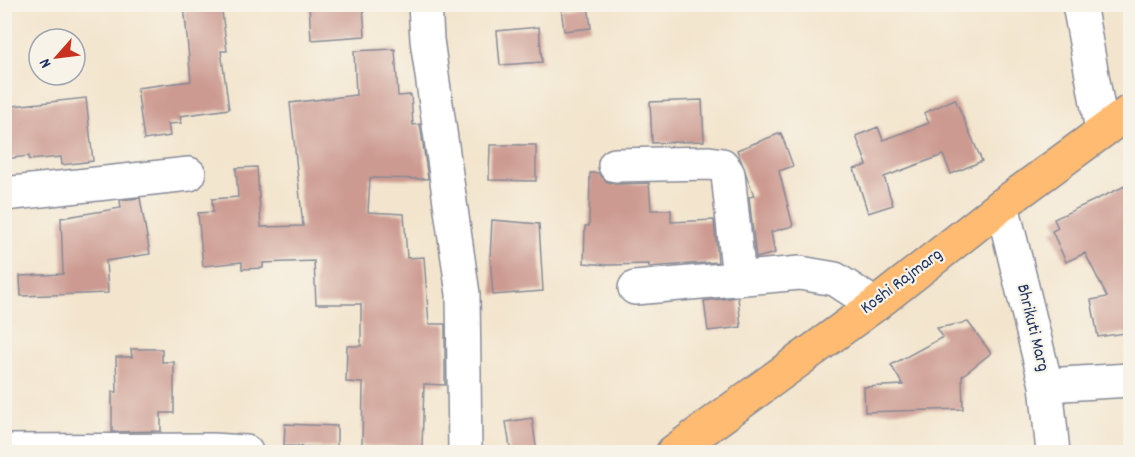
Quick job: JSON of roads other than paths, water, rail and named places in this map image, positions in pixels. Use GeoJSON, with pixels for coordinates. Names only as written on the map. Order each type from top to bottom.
{"type":"FeatureCollection","features":[{"type":"Feature","properties":{"kind":"main road","name":"Koshi Rajmarg"},"geometry":{"type":"LineString","coordinates":[[674,453],[875,304],[1102,130],[1131,111]]}},
{"type":"Feature","properties":{"kind":"street"},"geometry":{"type":"LineString","coordinates":[[424,4],[427,40],[463,294],[465,453]]}},
{"type":"Feature","properties":{"kind":"street"},"geometry":{"type":"LineString","coordinates":[[1079,4],[1102,130]]}},
{"type":"Feature","properties":{"kind":"street"},"geometry":{"type":"LineString","coordinates":[[615,165],[709,163],[722,165],[728,174],[739,279]]}},
{"type":"Feature","properties":{"kind":"street"},"geometry":{"type":"LineString","coordinates":[[4,194],[189,174]]}},
{"type":"Feature","properties":{"kind":"street","name":"Bhrikuti Marg"},"geometry":{"type":"LineString","coordinates":[[1002,205],[1046,385],[1053,453]]}},
{"type":"Feature","properties":{"kind":"street"},"geometry":{"type":"LineString","coordinates":[[635,288],[800,273],[835,279],[875,304]]}},
{"type":"Feature","properties":{"kind":"street"},"geometry":{"type":"LineString","coordinates":[[1046,385],[1131,380]]}},
{"type":"Feature","properties":{"kind":"street"},"geometry":{"type":"LineString","coordinates":[[4,451],[212,450],[246,453]]}}]}
